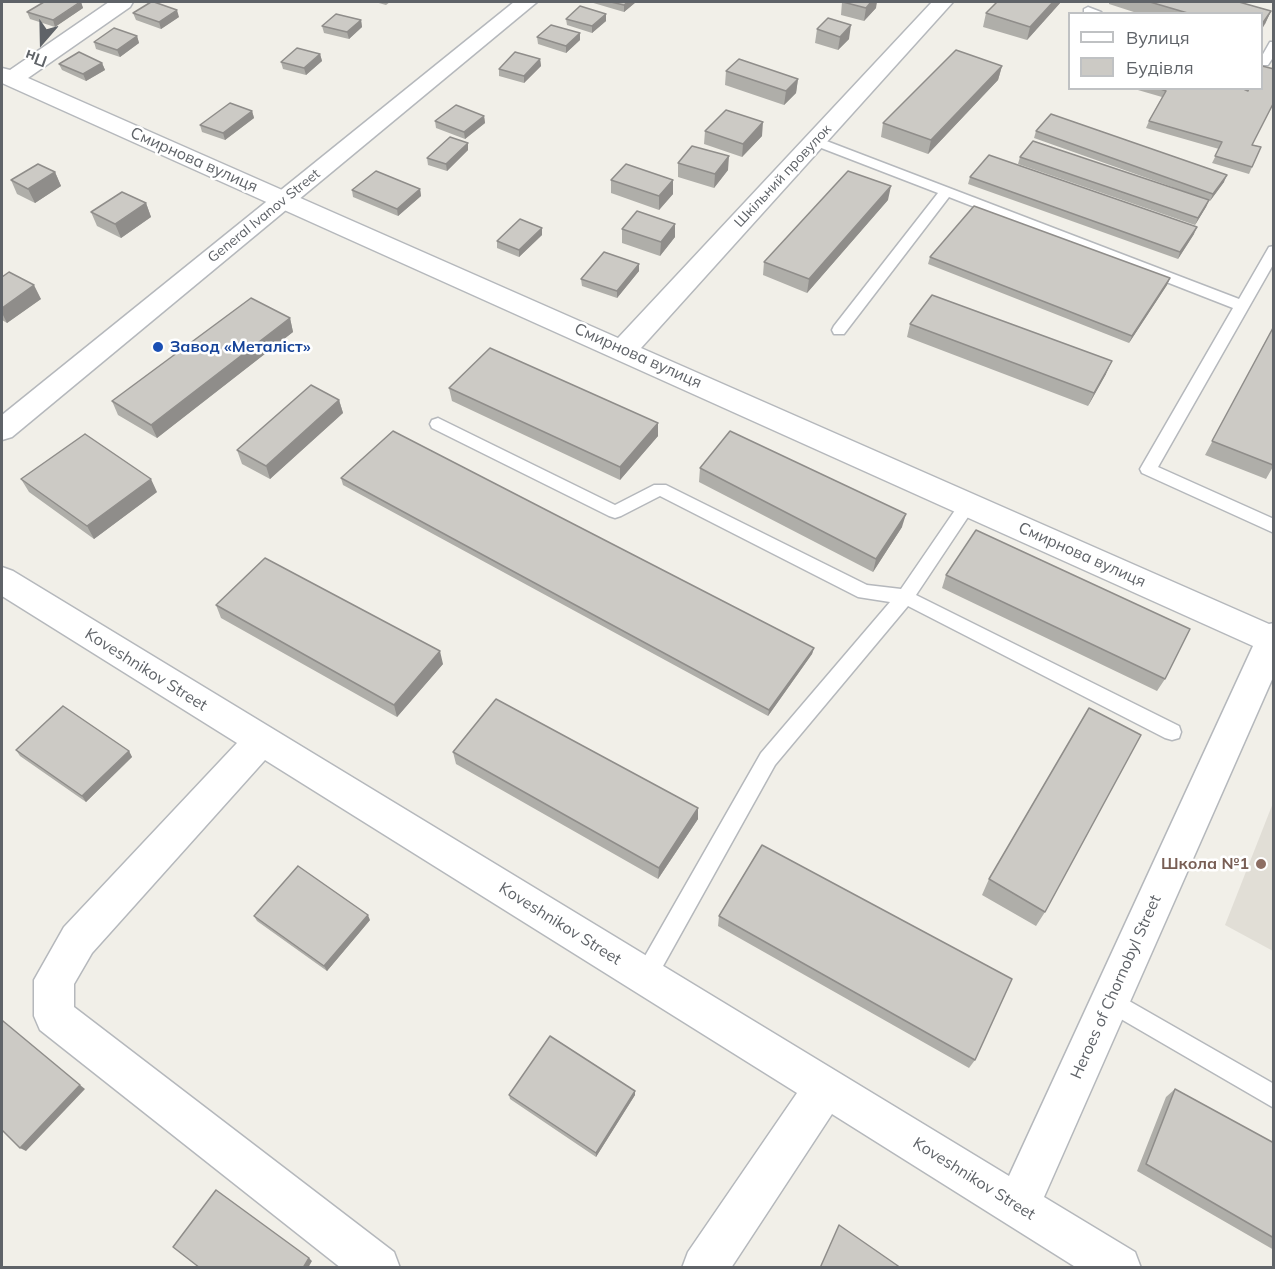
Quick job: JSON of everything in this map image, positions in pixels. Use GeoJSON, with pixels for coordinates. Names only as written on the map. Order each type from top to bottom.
{"type":"FeatureCollection","features":[{"type":"Feature","properties":{"kind":"street"},"geometry":{"type":"LineString","coordinates":[[7,77],[122,2]]}},
{"type":"Feature","properties":{"kind":"street","name":"General Ivanov Street"},"geometry":{"type":"LineString","coordinates":[[2,430],[526,2]]}},
{"type":"Feature","properties":{"kind":"street","name":"Шкільний провулок"},"geometry":{"type":"LineString","coordinates":[[623,350],[944,2]]}},
{"type":"Feature","properties":{"kind":"street","name":"Смирнова вулиця"},"geometry":{"type":"LineString","coordinates":[[7,77],[1273,639]]}},
{"type":"Feature","properties":{"kind":"street","name":"Koveshnikov Street"},"geometry":{"type":"LineString","coordinates":[[2,580],[1119,1268]]}},
{"type":"Feature","properties":{"kind":"street","name":"Heroes of Chornobyl Street"},"geometry":{"type":"LineString","coordinates":[[1018,1206],[1273,639]]}},
{"type":"Feature","properties":{"kind":"street"},"geometry":{"type":"LineString","coordinates":[[261,741],[78,940],[54,980],[54,1016],[378,1268]]}},
{"type":"Feature","properties":{"kind":"street"},"geometry":{"type":"LineString","coordinates":[[704,1268],[825,1088]]}},
{"type":"Feature","properties":{"kind":"lane"},"geometry":{"type":"LineString","coordinates":[[1263,62],[1274,45]]}},
{"type":"Feature","properties":{"kind":"lane"},"geometry":{"type":"LineString","coordinates":[[816,141],[1243,306]]}},
{"type":"Feature","properties":{"kind":"lane"},"geometry":{"type":"LineString","coordinates":[[839,330],[948,192]]}},
{"type":"Feature","properties":{"kind":"lane"},"geometry":{"type":"LineString","coordinates":[[1274,250],[1148,469],[1274,527]]}},
{"type":"Feature","properties":{"kind":"lane"},"geometry":{"type":"LineString","coordinates":[[438,424],[615,512],[660,489],[864,592],[904,597],[1172,732]]}},
{"type":"Feature","properties":{"kind":"lane"},"geometry":{"type":"LineString","coordinates":[[645,977],[768,759],[904,597],[968,504]]}},
{"type":"Feature","properties":{"kind":"lane"},"geometry":{"type":"LineString","coordinates":[[1110,1000],[1274,1097]]}},
{"type":"Feature","properties":{"kind":"shaded area","name":"Школа №1"},"geometry":{"type":"Polygon","coordinates":[[[1273,803],[1273,951],[1225,925],[1273,803]]]}},
{"type":"Feature","properties":{"kind":"building"},"geometry":{"type":"Polygon","coordinates":[[[44,2],[80,2],[53,20],[27,12],[44,2]]]}},
{"type":"Feature","properties":{"kind":"building"},"geometry":{"type":"Polygon","coordinates":[[[151,2],[177,10],[159,22],[133,13],[151,2]]]}},
{"type":"Feature","properties":{"kind":"building"},"geometry":{"type":"Polygon","coordinates":[[[611,2],[628,2],[624,5],[611,2]]]}},
{"type":"Feature","properties":{"kind":"building"},"geometry":{"type":"Polygon","coordinates":[[[843,2],[871,2],[866,8],[843,2]]]}},
{"type":"Feature","properties":{"kind":"building"},"geometry":{"type":"Polygon","coordinates":[[[997,2],[1053,2],[1030,27],[986,13],[997,2]]]}},
{"type":"Feature","properties":{"kind":"building"},"geometry":{"type":"Polygon","coordinates":[[[1150,2],[1239,2],[1271,11],[1263,23],[1263,12],[1184,12],[1150,2]]]}},
{"type":"Feature","properties":{"kind":"building"},"geometry":{"type":"Polygon","coordinates":[[[580,6],[606,14],[592,26],[566,19],[580,6]]]}},
{"type":"Feature","properties":{"kind":"building"},"geometry":{"type":"Polygon","coordinates":[[[336,14],[361,20],[347,32],[322,26],[336,14]]]}},
{"type":"Feature","properties":{"kind":"building"},"geometry":{"type":"Polygon","coordinates":[[[828,18],[851,25],[840,37],[817,29],[828,18]]]}},
{"type":"Feature","properties":{"kind":"building"},"geometry":{"type":"Polygon","coordinates":[[[551,25],[580,33],[566,46],[537,37],[551,25]]]}},
{"type":"Feature","properties":{"kind":"building"},"geometry":{"type":"Polygon","coordinates":[[[114,28],[137,36],[117,50],[94,42],[114,28]]]}},
{"type":"Feature","properties":{"kind":"building"},"geometry":{"type":"Polygon","coordinates":[[[297,48],[320,54],[304,68],[281,62],[297,48]]]}},
{"type":"Feature","properties":{"kind":"building"},"geometry":{"type":"Polygon","coordinates":[[[956,50],[1002,66],[931,140],[883,123],[956,50]]]}},
{"type":"Feature","properties":{"kind":"building"},"geometry":{"type":"Polygon","coordinates":[[[79,52],[102,63],[83,74],[59,64],[79,52]]]}},
{"type":"Feature","properties":{"kind":"building"},"geometry":{"type":"Polygon","coordinates":[[[515,52],[540,59],[524,76],[499,69],[515,52]]]}},
{"type":"Feature","properties":{"kind":"building"},"geometry":{"type":"Polygon","coordinates":[[[739,59],[798,79],[786,91],[726,71],[739,59]]]}},
{"type":"Feature","properties":{"kind":"building"},"geometry":{"type":"Polygon","coordinates":[[[1263,66],[1274,69],[1274,102],[1252,145],[1261,147],[1252,167],[1215,156],[1222,142],[1149,121],[1166,91],[1163,90],[1263,90],[1263,66]]]}},
{"type":"Feature","properties":{"kind":"building"},"geometry":{"type":"Polygon","coordinates":[[[230,103],[252,111],[223,133],[200,125],[230,103]]]}},
{"type":"Feature","properties":{"kind":"building"},"geometry":{"type":"Polygon","coordinates":[[[456,105],[484,116],[464,132],[435,121],[456,105]]]}},
{"type":"Feature","properties":{"kind":"building"},"geometry":{"type":"Polygon","coordinates":[[[726,110],[763,122],[743,144],[705,131],[726,110]]]}},
{"type":"Feature","properties":{"kind":"building"},"geometry":{"type":"Polygon","coordinates":[[[1051,114],[1227,175],[1213,194],[1036,131],[1051,114]]]}},
{"type":"Feature","properties":{"kind":"building"},"geometry":{"type":"Polygon","coordinates":[[[450,137],[468,143],[446,164],[427,158],[450,137]]]}},
{"type":"Feature","properties":{"kind":"building"},"geometry":{"type":"Polygon","coordinates":[[[1033,141],[1209,200],[1198,218],[1020,157],[1033,141]]]}},
{"type":"Feature","properties":{"kind":"building"},"geometry":{"type":"Polygon","coordinates":[[[692,146],[729,156],[715,174],[678,163],[692,146]]]}},
{"type":"Feature","properties":{"kind":"building"},"geometry":{"type":"Polygon","coordinates":[[[989,155],[1197,227],[1180,252],[970,177],[989,155]]]}},
{"type":"Feature","properties":{"kind":"building"},"geometry":{"type":"Polygon","coordinates":[[[38,164],[55,172],[28,189],[11,180],[38,164]]]}},
{"type":"Feature","properties":{"kind":"building"},"geometry":{"type":"Polygon","coordinates":[[[626,164],[673,180],[659,196],[611,180],[626,164]]]}},
{"type":"Feature","properties":{"kind":"building"},"geometry":{"type":"Polygon","coordinates":[[[376,171],[420,189],[397,209],[352,190],[376,171]]]}},
{"type":"Feature","properties":{"kind":"building"},"geometry":{"type":"Polygon","coordinates":[[[848,171],[891,186],[809,279],[764,262],[848,171]]]}},
{"type":"Feature","properties":{"kind":"building"},"geometry":{"type":"Polygon","coordinates":[[[122,192],[146,203],[115,224],[91,212],[122,192]]]}},
{"type":"Feature","properties":{"kind":"building"},"geometry":{"type":"Polygon","coordinates":[[[974,206],[1170,278],[1132,336],[930,257],[974,206]]]}},
{"type":"Feature","properties":{"kind":"building"},"geometry":{"type":"Polygon","coordinates":[[[637,211],[675,224],[661,242],[622,229],[637,211]]]}},
{"type":"Feature","properties":{"kind":"building"},"geometry":{"type":"Polygon","coordinates":[[[520,219],[542,228],[519,250],[497,241],[520,219]]]}},
{"type":"Feature","properties":{"kind":"building"},"geometry":{"type":"Polygon","coordinates":[[[604,252],[639,264],[617,291],[581,279],[604,252]]]}},
{"type":"Feature","properties":{"kind":"building"},"geometry":{"type":"Polygon","coordinates":[[[9,272],[34,285],[2,308],[2,277],[9,272]]]}},
{"type":"Feature","properties":{"kind":"building"},"geometry":{"type":"Polygon","coordinates":[[[932,295],[1112,361],[1094,393],[910,324],[932,295]]]}},
{"type":"Feature","properties":{"kind":"building"},"geometry":{"type":"Polygon","coordinates":[[[251,298],[290,318],[151,425],[112,401],[251,298]]]}},
{"type":"Feature","properties":{"kind":"building"},"geometry":{"type":"Polygon","coordinates":[[[1274,326],[1274,465],[1273,465],[1212,441],[1274,326]]]}},
{"type":"Feature","properties":{"kind":"building"},"geometry":{"type":"Polygon","coordinates":[[[490,348],[658,423],[620,467],[449,388],[490,348]]]}},
{"type":"Feature","properties":{"kind":"building"},"geometry":{"type":"Polygon","coordinates":[[[311,385],[339,400],[266,466],[237,450],[311,385]]]}},
{"type":"Feature","properties":{"kind":"building"},"geometry":{"type":"Polygon","coordinates":[[[393,431],[814,648],[769,710],[341,478],[393,431]]]}},
{"type":"Feature","properties":{"kind":"building"},"geometry":{"type":"Polygon","coordinates":[[[730,431],[906,514],[876,559],[700,468],[730,431]]]}},
{"type":"Feature","properties":{"kind":"building"},"geometry":{"type":"Polygon","coordinates":[[[85,434],[151,479],[87,526],[21,479],[85,434]]]}},
{"type":"Feature","properties":{"kind":"building"},"geometry":{"type":"Polygon","coordinates":[[[976,530],[1190,629],[1165,679],[946,575],[976,530]]]}},
{"type":"Feature","properties":{"kind":"building"},"geometry":{"type":"Polygon","coordinates":[[[265,558],[440,651],[394,705],[216,605],[265,558]]]}},
{"type":"Feature","properties":{"kind":"building"},"geometry":{"type":"Polygon","coordinates":[[[496,699],[698,808],[659,868],[453,752],[496,699]]]}},
{"type":"Feature","properties":{"kind":"building"},"geometry":{"type":"Polygon","coordinates":[[[63,706],[129,751],[82,796],[16,750],[63,706]]]}},
{"type":"Feature","properties":{"kind":"building"},"geometry":{"type":"Polygon","coordinates":[[[1089,708],[1141,735],[1045,912],[989,879],[1089,708]]]}},
{"type":"Feature","properties":{"kind":"building"},"geometry":{"type":"Polygon","coordinates":[[[762,845],[1012,979],[975,1060],[719,916],[762,845]]]}},
{"type":"Feature","properties":{"kind":"building"},"geometry":{"type":"Polygon","coordinates":[[[298,866],[368,915],[324,966],[254,916],[298,866]]]}},
{"type":"Feature","properties":{"kind":"building"},"geometry":{"type":"Polygon","coordinates":[[[3,1021],[80,1085],[20,1148],[2,1130],[3,1021]]]}},
{"type":"Feature","properties":{"kind":"building"},"geometry":{"type":"Polygon","coordinates":[[[550,1036],[635,1091],[596,1153],[509,1095],[550,1036]]]}},
{"type":"Feature","properties":{"kind":"building"},"geometry":{"type":"Polygon","coordinates":[[[1175,1089],[1274,1143],[1274,1238],[1146,1164],[1175,1089]]]}},
{"type":"Feature","properties":{"kind":"building"},"geometry":{"type":"Polygon","coordinates":[[[216,1190],[309,1258],[303,1268],[200,1268],[173,1247],[216,1190]]]}},
{"type":"Feature","properties":{"kind":"building"},"geometry":{"type":"Polygon","coordinates":[[[839,1225],[901,1268],[820,1268],[839,1225]]]}},
{"type":"Feature","properties":{"kind":"place","name":"Завод «Металіст»"},"geometry":{"type":"Point","coordinates":[158,347]}},
{"type":"Feature","properties":{"kind":"place","name":"Школа №1"},"geometry":{"type":"Point","coordinates":[1261,864]}}]}
